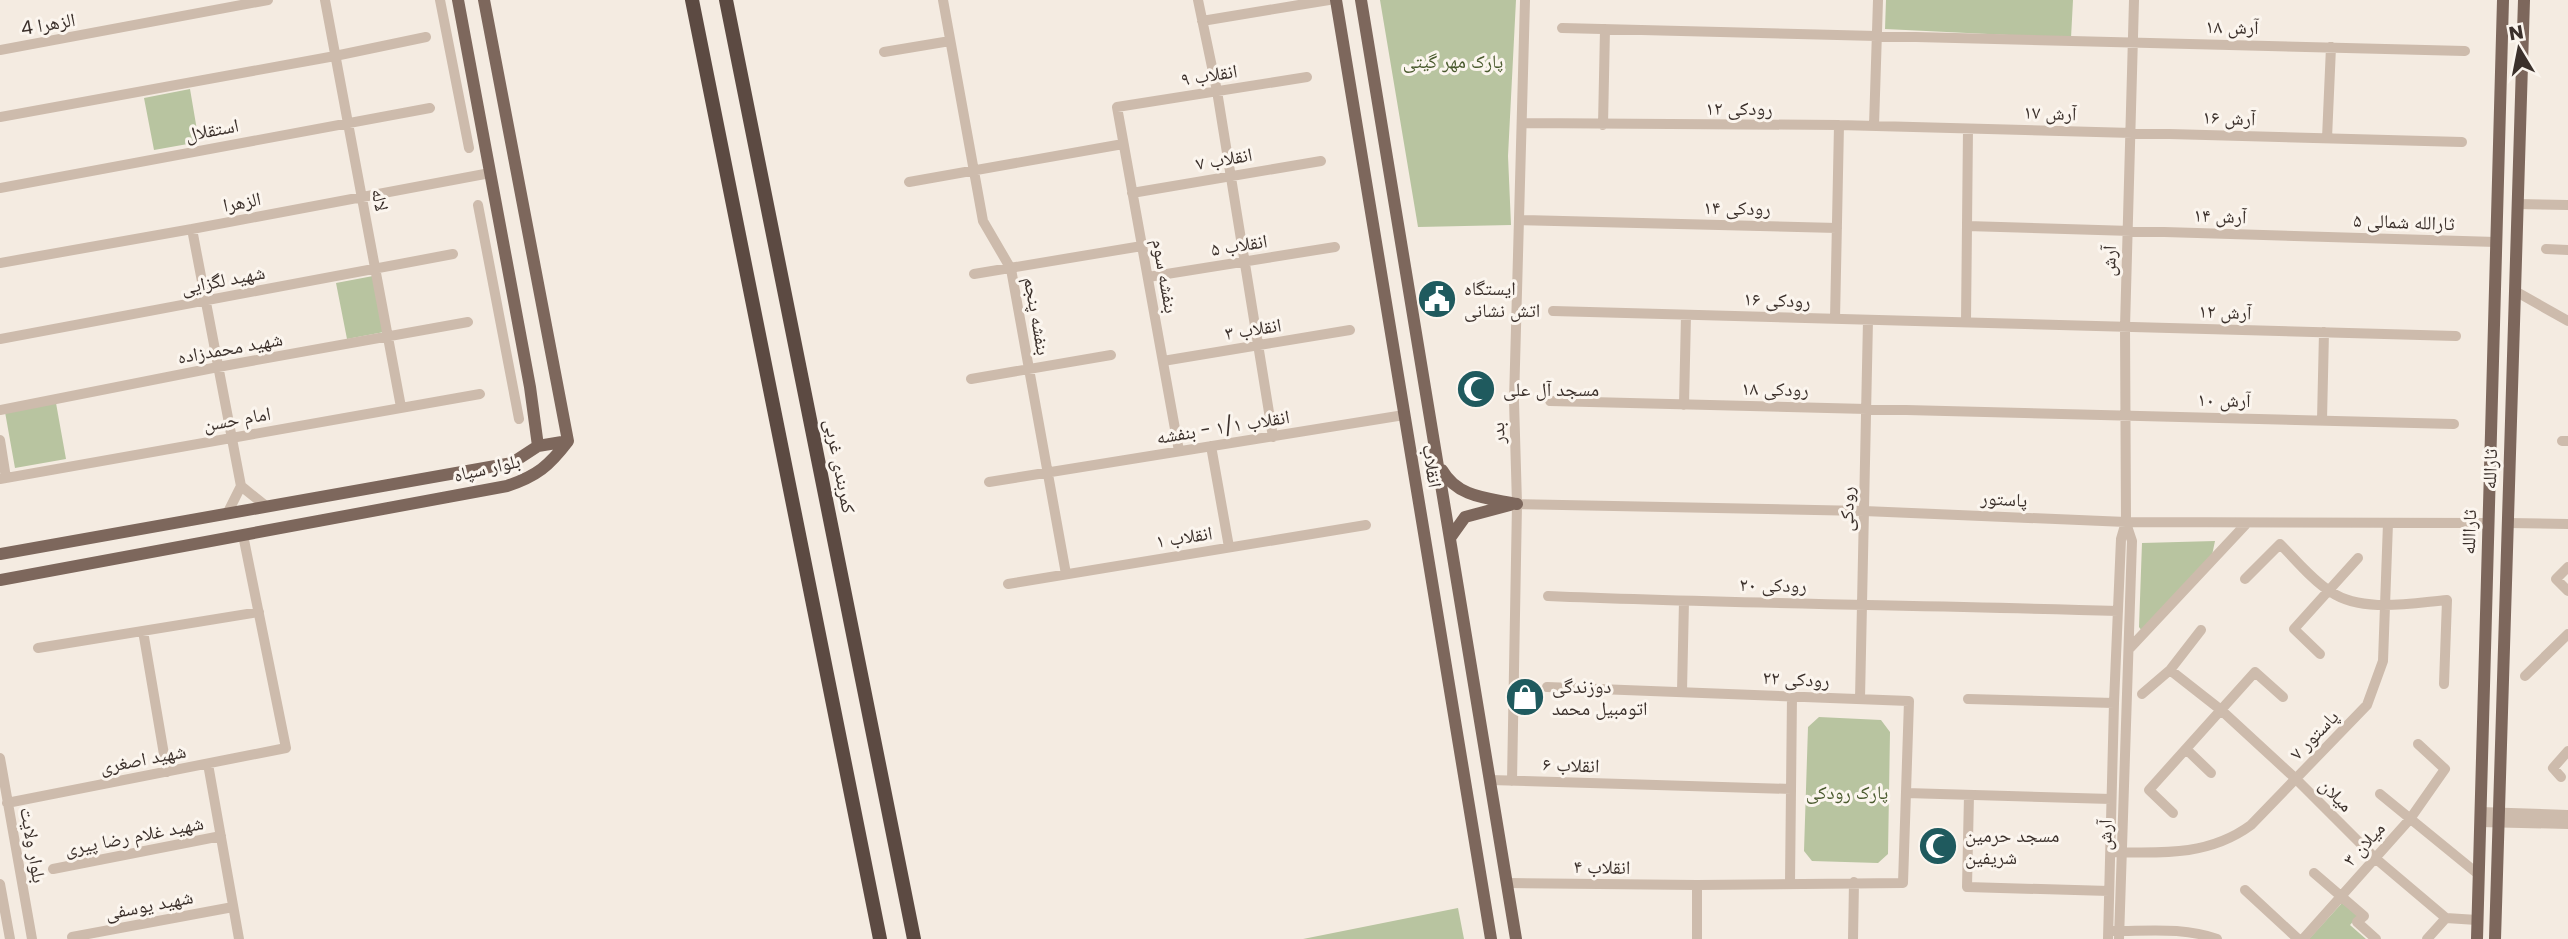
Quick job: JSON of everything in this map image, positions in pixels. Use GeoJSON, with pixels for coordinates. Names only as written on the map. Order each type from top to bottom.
{"type":"FeatureCollection","features":[{"type":"Feature","properties":{"kind":"highway"},"geometry":{"type":"LineString","coordinates":[[692,0],[880,939]]}},
{"type":"Feature","properties":{"kind":"highway","name":"کمربندی غربی"},"geometry":{"type":"LineString","coordinates":[[726,0],[914,939]]}},
{"type":"Feature","properties":{"kind":"main road","name":"بلوار سپاه"},"geometry":{"type":"LineString","coordinates":[[0,554],[512,463],[538,446],[516,309],[458,0]]}},
{"type":"Feature","properties":{"kind":"main road"},"geometry":{"type":"LineString","coordinates":[[484,0],[568,441],[538,446]]}},
{"type":"Feature","properties":{"kind":"main road","name":"انقلاب"},"geometry":{"type":"LineString","coordinates":[[1336,0],[1490,939]]}},
{"type":"Feature","properties":{"kind":"main road","name":"انقلاب"},"geometry":{"type":"LineString","coordinates":[[1362,0],[1516,939]]}},
{"type":"Feature","properties":{"kind":"main road","name":"ثاراالله"},"geometry":{"type":"LineString","coordinates":[[2477,939],[2503,0]]}},
{"type":"Feature","properties":{"kind":"main road","name":"ثارالله"},"geometry":{"type":"LineString","coordinates":[[2495,939],[2524,0]]}},
{"type":"Feature","properties":{"kind":"main road","name":"بلوار سپاه"},"geometry":{"type":"LineString","coordinates":[[0,580],[507,486],[531,478],[552,462],[568,441]]}},
{"type":"Feature","properties":{"kind":"main road"},"geometry":{"type":"LineString","coordinates":[[1438,463],[1448,481],[1465,492],[1517,504]]}},
{"type":"Feature","properties":{"kind":"main road"},"geometry":{"type":"LineString","coordinates":[[1450,538],[1465,517],[1517,504]]}},
{"type":"Feature","properties":{"kind":"main road"},"geometry":{"type":"LineString","coordinates":[[2488,523],[2507,523]]}},
{"type":"Feature","properties":{"kind":"street","name":"الزهرا 4"},"geometry":{"type":"LineString","coordinates":[[0,50],[268,0]]}},
{"type":"Feature","properties":{"kind":"street","name":"لاله"},"geometry":{"type":"LineString","coordinates":[[325,0],[401,407]]}},
{"type":"Feature","properties":{"kind":"street"},"geometry":{"type":"LineString","coordinates":[[440,0],[469,148]]}},
{"type":"Feature","properties":{"kind":"street","name":"بنفشه پنجم"},"geometry":{"type":"LineString","coordinates":[[943,0],[983,221],[1011,269],[1066,574]]}},
{"type":"Feature","properties":{"kind":"street"},"geometry":{"type":"LineString","coordinates":[[1199,0],[1217,91],[1273,437]]}},
{"type":"Feature","properties":{"kind":"street"},"geometry":{"type":"LineString","coordinates":[[1202,21],[1329,0]]}},
{"type":"Feature","properties":{"kind":"street","name":"بدر"},"geometry":{"type":"LineString","coordinates":[[1512,780],[1517,504],[1514,401],[1525,0]]}},
{"type":"Feature","properties":{"kind":"street"},"geometry":{"type":"LineString","coordinates":[[1874,126],[1878,0]]}},
{"type":"Feature","properties":{"kind":"street","name":"آرش"},"geometry":{"type":"LineString","coordinates":[[2114,935],[2109,891],[2117,852],[2111,799],[2113,702],[2121,539],[2126,522],[2125,327],[2134,0]]}},
{"type":"Feature","properties":{"kind":"street","name":"آرش ۱۸"},"geometry":{"type":"LineString","coordinates":[[1562,28],[2465,51]]}},
{"type":"Feature","properties":{"kind":"street"},"geometry":{"type":"LineString","coordinates":[[1603,125],[1605,29]]}},
{"type":"Feature","properties":{"kind":"street"},"geometry":{"type":"LineString","coordinates":[[0,117],[426,37]]}},
{"type":"Feature","properties":{"kind":"street"},"geometry":{"type":"LineString","coordinates":[[884,52],[950,41]]}},
{"type":"Feature","properties":{"kind":"street"},"geometry":{"type":"LineString","coordinates":[[2328,138],[2331,47]]}},
{"type":"Feature","properties":{"kind":"street"},"geometry":{"type":"LineString","coordinates":[[453,65],[470,62]]}},
{"type":"Feature","properties":{"kind":"street","name":"انقلاب ۹"},"geometry":{"type":"LineString","coordinates":[[1117,107],[1307,77]]}},
{"type":"Feature","properties":{"kind":"street","name":"بنفشه سوم"},"geometry":{"type":"LineString","coordinates":[[1117,107],[1180,451]]}},
{"type":"Feature","properties":{"kind":"street","name":"استقلال"},"geometry":{"type":"LineString","coordinates":[[0,188],[430,108]]}},
{"type":"Feature","properties":{"kind":"street","name":"رودکی ۱۲"},"geometry":{"type":"LineString","coordinates":[[1522,123],[1874,126]]}},
{"type":"Feature","properties":{"kind":"street"},"geometry":{"type":"LineString","coordinates":[[1835,319],[1839,125]]}},
{"type":"Feature","properties":{"kind":"street","name":"آرش ۱۷"},"geometry":{"type":"LineString","coordinates":[[1874,126],[2130,133]]}},
{"type":"Feature","properties":{"kind":"street"},"geometry":{"type":"LineString","coordinates":[[1966,322],[1968,129]]}},
{"type":"Feature","properties":{"kind":"street","name":"آرش ۱۶"},"geometry":{"type":"LineString","coordinates":[[2130,133],[2462,142]]}},
{"type":"Feature","properties":{"kind":"street"},"geometry":{"type":"LineString","coordinates":[[909,182],[1124,144]]}},
{"type":"Feature","properties":{"kind":"street","name":"انقلاب ۷"},"geometry":{"type":"LineString","coordinates":[[1132,193],[1321,161]]}},
{"type":"Feature","properties":{"kind":"street","name":"الزهرا"},"geometry":{"type":"LineString","coordinates":[[0,263],[490,173]]}},
{"type":"Feature","properties":{"kind":"street"},"geometry":{"type":"LineString","coordinates":[[2517,204],[2568,205]]}},
{"type":"Feature","properties":{"kind":"street"},"geometry":{"type":"LineString","coordinates":[[478,205],[519,419]]}},
{"type":"Feature","properties":{"kind":"street","name":"رودکی ۱۴"},"geometry":{"type":"LineString","coordinates":[[1519,220],[1837,228]]}},
{"type":"Feature","properties":{"kind":"street","name":"آرش ۱۴"},"geometry":{"type":"LineString","coordinates":[[1967,226],[2312,237]]}},
{"type":"Feature","properties":{"kind":"street"},"geometry":{"type":"LineString","coordinates":[[192,229],[234,438],[241,486],[227,514]]}},
{"type":"Feature","properties":{"kind":"street","name":"ثارالله شمالی ۵"},"geometry":{"type":"LineString","coordinates":[[2312,237],[2496,242]]}},
{"type":"Feature","properties":{"kind":"street"},"geometry":{"type":"LineString","coordinates":[[974,274],[1142,246]]}},
{"type":"Feature","properties":{"kind":"street","name":"انقلاب ۵"},"geometry":{"type":"LineString","coordinates":[[1148,277],[1335,247]]}},
{"type":"Feature","properties":{"kind":"street"},"geometry":{"type":"LineString","coordinates":[[2546,249],[2568,250]]}},
{"type":"Feature","properties":{"kind":"street","name":"شهید لگزایی"},"geometry":{"type":"LineString","coordinates":[[0,339],[453,254]]}},
{"type":"Feature","properties":{"kind":"street"},"geometry":{"type":"LineString","coordinates":[[2515,291],[2568,320]]}},
{"type":"Feature","properties":{"kind":"street"},"geometry":{"type":"LineString","coordinates":[[498,311],[516,309]]}},
{"type":"Feature","properties":{"kind":"street","name":"رودکی ۱۶"},"geometry":{"type":"LineString","coordinates":[[1553,311],[1966,322]]}},
{"type":"Feature","properties":{"kind":"street"},"geometry":{"type":"LineString","coordinates":[[1684,405],[1686,314]]}},
{"type":"Feature","properties":{"kind":"street","name":"رودکی"},"geometry":{"type":"LineString","coordinates":[[1860,699],[1868,320]]}},
{"type":"Feature","properties":{"kind":"street","name":"شهید محمدزاده"},"geometry":{"type":"LineString","coordinates":[[0,410],[468,322]]}},
{"type":"Feature","properties":{"kind":"street","name":"آرش ۱۲"},"geometry":{"type":"LineString","coordinates":[[1966,322],[2456,336]]}},
{"type":"Feature","properties":{"kind":"street","name":"انقلاب ۳"},"geometry":{"type":"LineString","coordinates":[[1163,361],[1350,330]]}},
{"type":"Feature","properties":{"kind":"street"},"geometry":{"type":"LineString","coordinates":[[2322,421],[2324,332]]}},
{"type":"Feature","properties":{"kind":"street"},"geometry":{"type":"LineString","coordinates":[[971,379],[1111,355]]}},
{"type":"Feature","properties":{"kind":"street","name":"امام حسن"},"geometry":{"type":"LineString","coordinates":[[3,479],[480,394]]}},
{"type":"Feature","properties":{"kind":"street","name":"رودکی ۱۸"},"geometry":{"type":"LineString","coordinates":[[1550,401],[2004,413]]}},
{"type":"Feature","properties":{"kind":"street","name":"آرش ۱۰"},"geometry":{"type":"LineString","coordinates":[[2004,413],[2454,424]]}},
{"type":"Feature","properties":{"kind":"street","name":"انقلاب ۱/۱ - بنفشه"},"geometry":{"type":"LineString","coordinates":[[989,482],[1404,415]]}},
{"type":"Feature","properties":{"kind":"street"},"geometry":{"type":"LineString","coordinates":[[0,440],[3,479]]}},
{"type":"Feature","properties":{"kind":"street"},"geometry":{"type":"LineString","coordinates":[[1211,446],[1229,547]]}},
{"type":"Feature","properties":{"kind":"street"},"geometry":{"type":"LineString","coordinates":[[241,486],[267,507]]}},
{"type":"Feature","properties":{"kind":"street","name":"پاستور"},"geometry":{"type":"LineString","coordinates":[[1517,504],[1864,511],[2126,522],[2488,523]]}},
{"type":"Feature","properties":{"kind":"street","name":"آرش"},"geometry":{"type":"LineString","coordinates":[[2114,935],[2129,649],[2132,541],[2126,522]]}},
{"type":"Feature","properties":{"kind":"street"},"geometry":{"type":"LineString","coordinates":[[2129,649],[2247,523]]}},
{"type":"Feature","properties":{"kind":"street","name":"پاستور ۷"},"geometry":{"type":"LineString","coordinates":[[2117,852],[2180,852],[2225,842],[2251,825],[2367,705],[2384,661],[2388,523]]}},
{"type":"Feature","properties":{"kind":"street"},"geometry":{"type":"LineString","coordinates":[[2507,523],[2568,524]]}},
{"type":"Feature","properties":{"kind":"street","name":"انقلاب ۱"},"geometry":{"type":"LineString","coordinates":[[1009,584],[1366,525]]}},
{"type":"Feature","properties":{"kind":"street"},"geometry":{"type":"LineString","coordinates":[[37,648],[259,612],[243,535]]}},
{"type":"Feature","properties":{"kind":"street"},"geometry":{"type":"LineString","coordinates":[[2245,579],[2280,544],[2328,591],[2342,599],[2385,606],[2447,600],[2444,684]]}},
{"type":"Feature","properties":{"kind":"street"},"geometry":{"type":"LineString","coordinates":[[2320,654],[2294,629],[2358,558]]}},
{"type":"Feature","properties":{"kind":"street"},"geometry":{"type":"LineString","coordinates":[[2568,567],[2556,579],[2568,591]]}},
{"type":"Feature","properties":{"kind":"street","name":"رودکی ۲۰"},"geometry":{"type":"LineString","coordinates":[[1548,596],[2118,611]]}},
{"type":"Feature","properties":{"kind":"street"},"geometry":{"type":"LineString","coordinates":[[1682,691],[1684,601]]}},
{"type":"Feature","properties":{"kind":"street","name":"شهید اصغری"},"geometry":{"type":"LineString","coordinates":[[7,803],[286,748],[259,612]]}},
{"type":"Feature","properties":{"kind":"street"},"geometry":{"type":"LineString","coordinates":[[2142,694],[2170,670],[2201,630]]}},
{"type":"Feature","properties":{"kind":"street"},"geometry":{"type":"LineString","coordinates":[[143,631],[167,772]]}},
{"type":"Feature","properties":{"kind":"street"},"geometry":{"type":"LineString","coordinates":[[2525,676],[2568,634]]}},
{"type":"Feature","properties":{"kind":"street","name":"میلان"},"geometry":{"type":"LineString","coordinates":[[2170,670],[2221,710],[2375,858],[2446,918]]}},
{"type":"Feature","properties":{"kind":"street"},"geometry":{"type":"LineString","coordinates":[[2173,813],[2150,790],[2255,672],[2283,697]]}},
{"type":"Feature","properties":{"kind":"street","name":"رودکی ۲۲"},"geometry":{"type":"LineString","coordinates":[[1547,687],[1909,701],[1906,793]]}},
{"type":"Feature","properties":{"kind":"street"},"geometry":{"type":"LineString","coordinates":[[1790,884],[1792,696]]}},
{"type":"Feature","properties":{"kind":"street"},"geometry":{"type":"LineString","coordinates":[[1968,699],[2113,702]]}},
{"type":"Feature","properties":{"kind":"street","name":"میلان ۳"},"geometry":{"type":"LineString","coordinates":[[2300,939],[2410,818],[2445,769],[2418,744]]}},
{"type":"Feature","properties":{"kind":"street"},"geometry":{"type":"LineString","coordinates":[[2186,749],[2211,773]]}},
{"type":"Feature","properties":{"kind":"street"},"geometry":{"type":"LineString","coordinates":[[2561,777],[2553,768],[2568,751]]}},
{"type":"Feature","properties":{"kind":"street","name":"بلوار ولایت"},"geometry":{"type":"LineString","coordinates":[[0,758],[32,939]]}},
{"type":"Feature","properties":{"kind":"street"},"geometry":{"type":"LineString","coordinates":[[208,764],[239,939]]}},
{"type":"Feature","properties":{"kind":"street","name":"انقلاب ۶"},"geometry":{"type":"LineString","coordinates":[[1490,780],[1791,789]]}},
{"type":"Feature","properties":{"kind":"street"},"geometry":{"type":"LineString","coordinates":[[1906,793],[2111,799]]}},
{"type":"Feature","properties":{"kind":"street","name":"انقلاب ۴"},"geometry":{"type":"LineString","coordinates":[[1507,883],[1903,883],[1906,793]]}},
{"type":"Feature","properties":{"kind":"street"},"geometry":{"type":"LineString","coordinates":[[2381,794],[2479,874]]}},
{"type":"Feature","properties":{"kind":"street"},"geometry":{"type":"LineString","coordinates":[[1969,795],[1967,887],[2109,891]]}},
{"type":"Feature","properties":{"kind":"street"},"geometry":{"type":"LineString","coordinates":[[2516,818],[2568,815]]}},
{"type":"Feature","properties":{"kind":"street"},"geometry":{"type":"LineString","coordinates":[[2480,817],[2568,824]]}},
{"type":"Feature","properties":{"kind":"street","name":"شهید غلام رضا پیری"},"geometry":{"type":"LineString","coordinates":[[53,869],[221,836]]}},
{"type":"Feature","properties":{"kind":"street"},"geometry":{"type":"LineString","coordinates":[[2314,873],[2364,916],[2357,922],[2376,939]]}},
{"type":"Feature","properties":{"kind":"street"},"geometry":{"type":"LineString","coordinates":[[1853,939],[1854,882]]}},
{"type":"Feature","properties":{"kind":"street","name":"بلوار ولایت"},"geometry":{"type":"LineString","coordinates":[[0,884],[10,939]]}},
{"type":"Feature","properties":{"kind":"street"},"geometry":{"type":"LineString","coordinates":[[1697,885],[1697,939]]}},
{"type":"Feature","properties":{"kind":"street"},"geometry":{"type":"LineString","coordinates":[[2245,890],[2300,939]]}},
{"type":"Feature","properties":{"kind":"street","name":"شهید یوسفی"},"geometry":{"type":"LineString","coordinates":[[72,937],[233,907]]}},
{"type":"Feature","properties":{"kind":"street"},"geometry":{"type":"LineString","coordinates":[[2427,939],[2446,918],[2477,920]]}},
{"type":"Feature","properties":{"kind":"street"},"geometry":{"type":"LineString","coordinates":[[2114,935],[2172,930],[2201,933],[2217,939]]}},
{"type":"Feature","properties":{"kind":"green space","name":"پارک مهر گیتی"},"geometry":{"type":"Polygon","coordinates":[[[1380,0],[1516,0],[1508,156],[1511,225],[1418,227],[1380,0]]]}},
{"type":"Feature","properties":{"kind":"green space"},"geometry":{"type":"Polygon","coordinates":[[[1886,0],[2073,0],[2071,38],[1885,29],[1886,0]]]}},
{"type":"Feature","properties":{"kind":"green space"},"geometry":{"type":"Polygon","coordinates":[[[190,89],[199,142],[154,150],[144,98],[190,89]]]}},
{"type":"Feature","properties":{"kind":"green space"},"geometry":{"type":"Polygon","coordinates":[[[373,276],[384,332],[347,339],[336,283],[373,276]]]}},
{"type":"Feature","properties":{"kind":"green space"},"geometry":{"type":"Polygon","coordinates":[[[56,403],[66,459],[15,468],[5,412],[56,403]]]}},
{"type":"Feature","properties":{"kind":"green space"},"geometry":{"type":"Polygon","coordinates":[[[2215,541],[2211,560],[2142,631],[2139,627],[2142,543],[2215,541]]]}},
{"type":"Feature","properties":{"kind":"green space","name":"پارک رودکی"},"geometry":{"type":"Polygon","coordinates":[[[1819,717],[1881,720],[1890,732],[1888,854],[1878,863],[1812,861],[1804,851],[1808,727],[1819,717]]]}},
{"type":"Feature","properties":{"kind":"green space"},"geometry":{"type":"Polygon","coordinates":[[[2342,903],[2358,916],[2350,925],[2366,939],[2309,939],[2342,903]]]}},
{"type":"Feature","properties":{"kind":"green space"},"geometry":{"type":"Polygon","coordinates":[[[1458,908],[1464,939],[1303,939],[1458,908]]]}},
{"type":"Feature","properties":{"kind":"place","name":"ایستگاه اتش نشانی"},"geometry":{"type":"Point","coordinates":[1437,299]}},
{"type":"Feature","properties":{"kind":"place","name":"مسجد آل علی"},"geometry":{"type":"Point","coordinates":[1476,389]}},
{"type":"Feature","properties":{"kind":"place","name":"دوزندگی اتومبیل محمد"},"geometry":{"type":"Point","coordinates":[1525,697]}},
{"type":"Feature","properties":{"kind":"place","name":"مسجد حرمین شریفین"},"geometry":{"type":"Point","coordinates":[1938,846]}}]}
